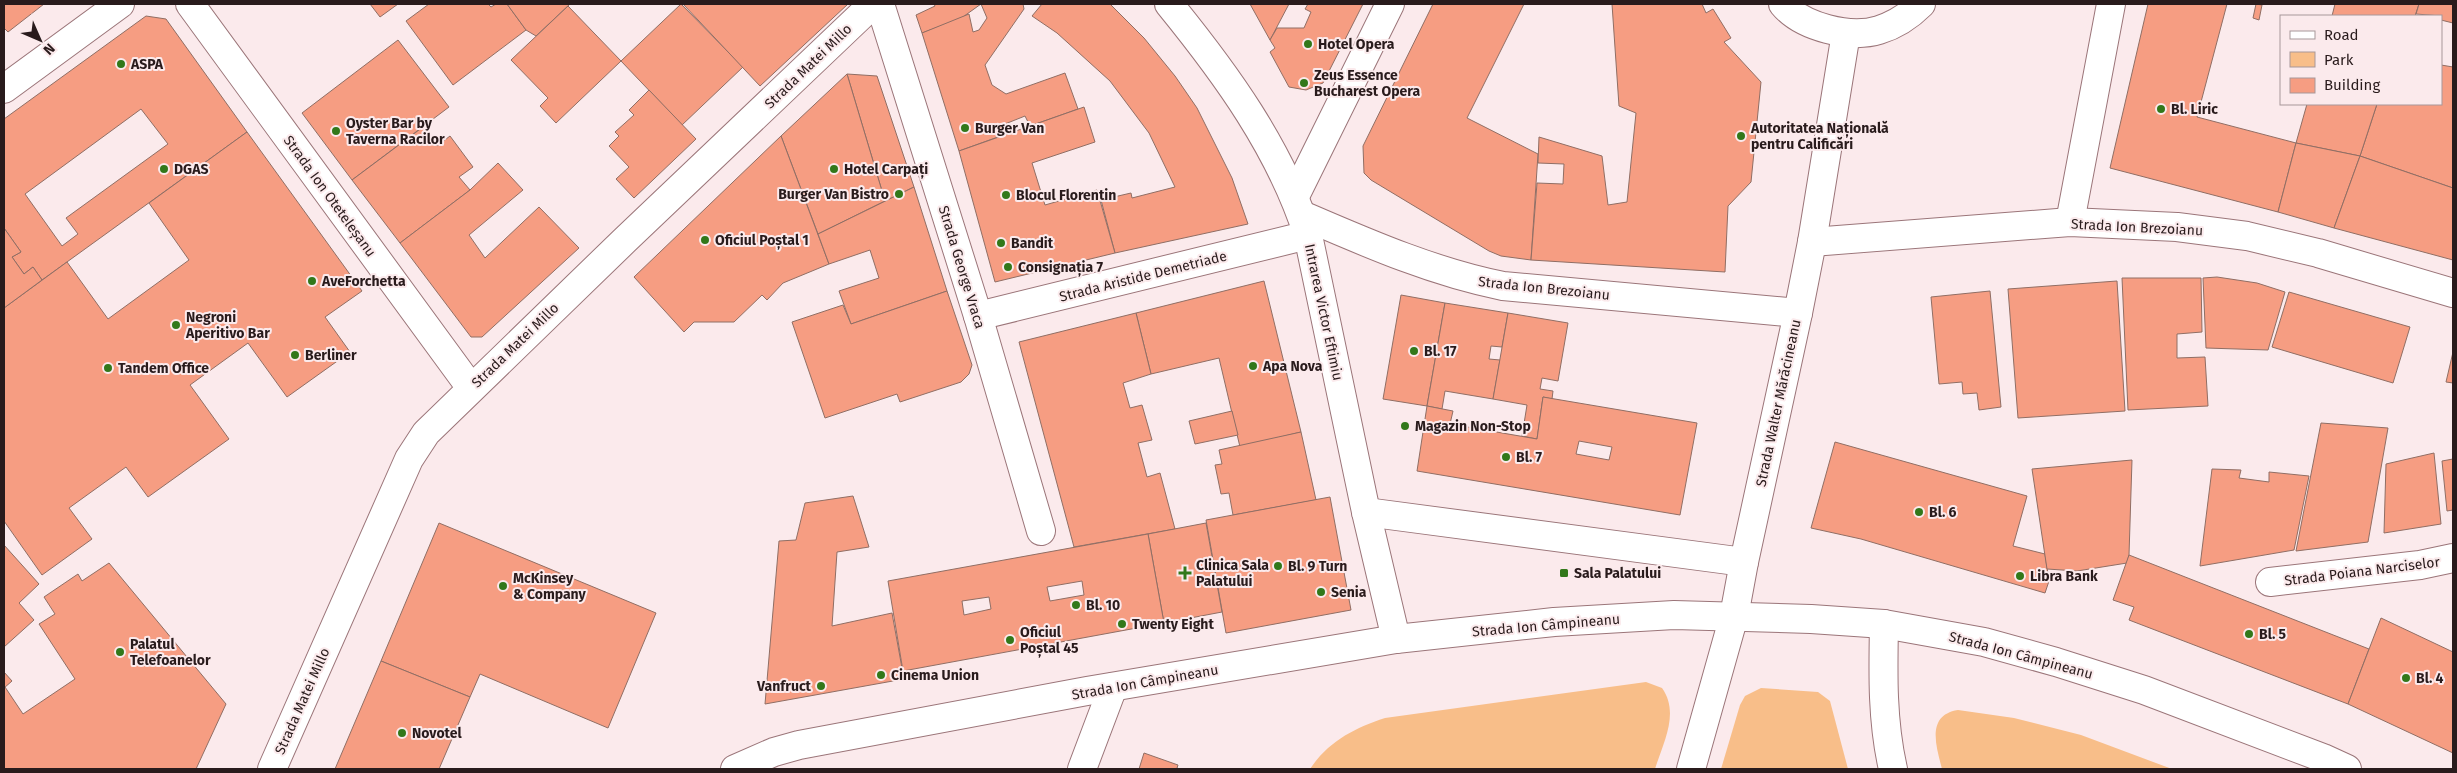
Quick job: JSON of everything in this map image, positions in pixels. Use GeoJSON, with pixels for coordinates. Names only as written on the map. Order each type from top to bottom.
{"type":"FeatureCollection","features":[{"type":"Feature","properties":{"kind":"street"},"geometry":{"type":"LineString","coordinates":[[4,89],[120,4]]}},
{"type":"Feature","properties":{"kind":"street","name":"Strada Ion Oteteleșanu"},"geometry":{"type":"LineString","coordinates":[[190,4],[471,388]]}},
{"type":"Feature","properties":{"kind":"street","name":"Strada Matei Millo"},"geometry":{"type":"LineString","coordinates":[[272,769],[409,459],[426,433],[874,4]]}},
{"type":"Feature","properties":{"kind":"street","name":"Strada George Vraca"},"geometry":{"type":"LineString","coordinates":[[880,4],[978,316],[1041,530]]}},
{"type":"Feature","properties":{"kind":"street"},"geometry":{"type":"LineString","coordinates":[[1169,4],[1228,80],[1267,142],[1302,215]]}},
{"type":"Feature","properties":{"kind":"street"},"geometry":{"type":"LineString","coordinates":[[1302,215],[1390,4]]}},
{"type":"Feature","properties":{"kind":"street"},"geometry":{"type":"LineString","coordinates":[[1782,4],[1814,26],[1846,33],[1878,30],[1907,17],[1921,4]]}},
{"type":"Feature","properties":{"kind":"street"},"geometry":{"type":"LineString","coordinates":[[2070,222],[2111,4]]}},
{"type":"Feature","properties":{"kind":"street","name":"Strada Walter Mărăcineanu"},"geometry":{"type":"LineString","coordinates":[[1691,769],[1734,616],[1798,313],[1812,242],[1846,33]]}},
{"type":"Feature","properties":{"kind":"street","name":"Strada Aristide Demetriade"},"geometry":{"type":"LineString","coordinates":[[978,316],[1302,215]]}},
{"type":"Feature","properties":{"kind":"street","name":"Strada Ion Brezoianu"},"geometry":{"type":"LineString","coordinates":[[1302,215],[1429,266],[1468,279],[1494,284],[1798,313]]}},
{"type":"Feature","properties":{"kind":"street","name":"Intrarea Victor Eftimiu"},"geometry":{"type":"LineString","coordinates":[[1302,215],[1366,512],[1396,639]]}},
{"type":"Feature","properties":{"kind":"street","name":"Strada Ion Brezoianu"},"geometry":{"type":"LineString","coordinates":[[1812,242],[2070,222],[2177,227],[2247,236],[2318,253],[2453,293]]}},
{"type":"Feature","properties":{"kind":"street"},"geometry":{"type":"LineString","coordinates":[[1366,512],[1744,562]]}},
{"type":"Feature","properties":{"kind":"street","name":"Strada Poiana Narciselor"},"geometry":{"type":"LineString","coordinates":[[2270,582],[2420,565],[2453,558]]}},
{"type":"Feature","properties":{"kind":"street","name":"Strada Ion Câmpineanu"},"geometry":{"type":"LineString","coordinates":[[735,769],[774,752],[799,745],[1113,687],[1396,639],[1554,622],[1674,615],[1734,616],[1884,624],[1984,642],[2092,673],[2196,709],[2347,769]]}},
{"type":"Feature","properties":{"kind":"street"},"geometry":{"type":"LineString","coordinates":[[1884,624],[1882,690],[1886,740],[1892,769]]}},
{"type":"Feature","properties":{"kind":"street"},"geometry":{"type":"LineString","coordinates":[[1082,769],[1113,687]]}},
{"type":"Feature","properties":{"kind":"green space"},"geometry":{"type":"Polygon","coordinates":[[[1646,682],[1662,688],[1670,708],[1668,728],[1655,769],[1310,769],[1325,751],[1343,737],[1363,726],[1385,718],[1646,682]]]}},
{"type":"Feature","properties":{"kind":"green space"},"geometry":{"type":"Polygon","coordinates":[[[1761,688],[1818,692],[1830,701],[1848,769],[1721,769],[1740,705],[1745,696],[1761,688]]]}},
{"type":"Feature","properties":{"kind":"green space"},"geometry":{"type":"Polygon","coordinates":[[[1958,710],[2014,718],[2081,735],[2172,769],[1942,769],[1937,751],[1937,725],[1941,718],[1948,713],[1958,710]]]}},
{"type":"Feature","properties":{"kind":"building"},"geometry":{"type":"Polygon","coordinates":[[[4,4],[44,4],[8,32],[4,28],[4,4]]]}},
{"type":"Feature","properties":{"kind":"building"},"geometry":{"type":"Polygon","coordinates":[[[370,4],[398,4],[380,17],[370,4]]]}},
{"type":"Feature","properties":{"kind":"building"},"geometry":{"type":"Polygon","coordinates":[[[429,4],[488,4],[491,7],[496,4],[507,4],[526,30],[453,85],[406,21],[429,4]]]}},
{"type":"Feature","properties":{"kind":"building"},"geometry":{"type":"Polygon","coordinates":[[[507,4],[570,4],[536,36],[526,30],[507,4]]]}},
{"type":"Feature","properties":{"kind":"building"},"geometry":{"type":"Polygon","coordinates":[[[681,4],[743,67],[682,125],[621,61],[681,4]]]}},
{"type":"Feature","properties":{"kind":"building"},"geometry":{"type":"Polygon","coordinates":[[[683,4],[848,4],[760,86],[683,4]]]}},
{"type":"Feature","properties":{"kind":"building"},"geometry":{"type":"Polygon","coordinates":[[[934,4],[981,4],[960,19],[922,33],[916,15],[935,6],[934,4]]]}},
{"type":"Feature","properties":{"kind":"building"},"geometry":{"type":"Polygon","coordinates":[[[981,4],[1023,4],[1024,9],[985,65],[992,85],[1006,94],[1065,73],[1078,109],[1030,126],[1025,116],[1005,124],[1009,133],[959,151],[922,33],[969,14],[973,32],[979,30],[987,18],[981,4]]]}},
{"type":"Feature","properties":{"kind":"building"},"geometry":{"type":"Polygon","coordinates":[[[1042,4],[1110,4],[1144,38],[1175,76],[1197,108],[1232,178],[1248,224],[1115,253],[1101,200],[1131,193],[1132,198],[1175,187],[1149,133],[1110,81],[1057,33],[1032,16],[1042,4]]]}},
{"type":"Feature","properties":{"kind":"building"},"geometry":{"type":"Polygon","coordinates":[[[1250,4],[1289,4],[1270,40],[1250,4]]]}},
{"type":"Feature","properties":{"kind":"building","name":"Hotel Opera"},"geometry":{"type":"Polygon","coordinates":[[[1308,4],[1363,4],[1323,83],[1306,90],[1289,87],[1270,52],[1275,48],[1270,40],[1277,28],[1304,28],[1311,12],[1305,9],[1308,4]]]}},
{"type":"Feature","properties":{"kind":"building"},"geometry":{"type":"Polygon","coordinates":[[[1433,4],[1524,4],[1467,118],[1538,154],[1531,260],[1501,256],[1489,251],[1371,180],[1364,173],[1363,146],[1433,4]]]}},
{"type":"Feature","properties":{"kind":"building"},"geometry":{"type":"Polygon","coordinates":[[[1612,4],[1702,4],[1706,13],[1713,9],[1731,38],[1724,42],[1761,82],[1751,182],[1728,206],[1725,272],[1531,260],[1537,183],[1563,184],[1564,164],[1538,163],[1539,137],[1602,156],[1608,205],[1627,202],[1636,113],[1619,106],[1612,4]]]}},
{"type":"Feature","properties":{"kind":"building","name":"Bl. Liric"},"geometry":{"type":"Polygon","coordinates":[[[2148,4],[2227,4],[2197,117],[2296,143],[2278,212],[2110,168],[2148,4]]]}},
{"type":"Feature","properties":{"kind":"building"},"geometry":{"type":"Polygon","coordinates":[[[2256,4],[2262,5],[2259,20],[2253,18],[2256,4]]]}},
{"type":"Feature","properties":{"kind":"building"},"geometry":{"type":"Polygon","coordinates":[[[2335,4],[2419,4],[2415,15],[2332,15],[2335,4]]]}},
{"type":"Feature","properties":{"kind":"building"},"geometry":{"type":"Polygon","coordinates":[[[2419,4],[2453,4],[2453,23],[2442,20],[2442,15],[2416,14],[2419,4]]]}},
{"type":"Feature","properties":{"kind":"building"},"geometry":{"type":"Polygon","coordinates":[[[568,6],[621,61],[556,123],[540,106],[548,98],[511,60],[568,6]]]}},
{"type":"Feature","properties":{"kind":"building","name":"DGAS"},"geometry":{"type":"Polygon","coordinates":[[[146,16],[166,19],[247,132],[42,280],[33,267],[24,274],[12,257],[21,252],[4,228],[4,119],[146,16]],[[141,109],[25,194],[62,246],[78,234],[66,218],[168,144],[141,109]]]}},
{"type":"Feature","properties":{"kind":"building"},"geometry":{"type":"Polygon","coordinates":[[[398,40],[449,107],[352,180],[302,113],[398,40]]]}},
{"type":"Feature","properties":{"kind":"building"},"geometry":{"type":"Polygon","coordinates":[[[2442,65],[2453,67],[2453,188],[2360,156],[2377,105],[2442,105],[2442,65]]]}},
{"type":"Feature","properties":{"kind":"building"},"geometry":{"type":"Polygon","coordinates":[[[847,74],[877,76],[914,187],[885,201],[847,74]]]}},
{"type":"Feature","properties":{"kind":"building","name":"Hotel Carpați"},"geometry":{"type":"Polygon","coordinates":[[[847,74],[885,201],[818,234],[781,136],[847,74]]]}},
{"type":"Feature","properties":{"kind":"building"},"geometry":{"type":"Polygon","coordinates":[[[649,90],[696,139],[634,198],[616,179],[629,167],[609,146],[619,136],[615,132],[634,115],[629,110],[649,90]]]}},
{"type":"Feature","properties":{"kind":"building"},"geometry":{"type":"Polygon","coordinates":[[[2307,105],[2377,105],[2360,156],[2296,143],[2307,105]]]}},
{"type":"Feature","properties":{"kind":"building","name":"Blocul Florentin"},"geometry":{"type":"Polygon","coordinates":[[[1084,107],[1095,142],[1032,163],[1045,205],[1097,190],[1115,253],[995,282],[959,151],[1084,107]]]}},
{"type":"Feature","properties":{"kind":"building"},"geometry":{"type":"Polygon","coordinates":[[[423,127],[437,146],[450,136],[473,167],[459,177],[470,190],[400,243],[352,180],[423,127]]]}},
{"type":"Feature","properties":{"kind":"building","name":"Tandem Office"},"geometry":{"type":"Polygon","coordinates":[[[247,132],[362,291],[325,317],[350,352],[287,397],[248,343],[190,385],[229,439],[148,497],[126,467],[69,508],[92,539],[42,575],[4,521],[4,308],[67,262],[108,319],[189,260],[149,203],[247,132]]]}},
{"type":"Feature","properties":{"kind":"building"},"geometry":{"type":"Polygon","coordinates":[[[781,136],[829,264],[783,283],[767,300],[762,295],[734,322],[694,322],[684,332],[634,277],[781,136]]]}},
{"type":"Feature","properties":{"kind":"building"},"geometry":{"type":"Polygon","coordinates":[[[2296,143],[2360,156],[2334,228],[2278,212],[2296,143]]]}},
{"type":"Feature","properties":{"kind":"building"},"geometry":{"type":"Polygon","coordinates":[[[2360,156],[2453,188],[2453,260],[2334,228],[2360,156]]]}},
{"type":"Feature","properties":{"kind":"building"},"geometry":{"type":"Polygon","coordinates":[[[498,163],[523,190],[469,235],[485,258],[539,207],[579,248],[482,337],[471,337],[400,243],[470,190],[498,163]]]}},
{"type":"Feature","properties":{"kind":"building"},"geometry":{"type":"Polygon","coordinates":[[[914,187],[947,291],[851,324],[839,291],[879,278],[870,250],[829,264],[818,234],[914,187]]]}},
{"type":"Feature","properties":{"kind":"building"},"geometry":{"type":"Polygon","coordinates":[[[4,228],[21,252],[12,257],[24,274],[33,267],[42,280],[4,308],[4,228]]]}},
{"type":"Feature","properties":{"kind":"building"},"geometry":{"type":"Polygon","coordinates":[[[2217,277],[2257,283],[2285,292],[2268,350],[2206,348],[2203,278],[2217,277]]]}},
{"type":"Feature","properties":{"kind":"building"},"geometry":{"type":"Polygon","coordinates":[[[2122,278],[2201,278],[2202,332],[2177,334],[2177,358],[2205,357],[2208,406],[2128,410],[2122,278]]]}},
{"type":"Feature","properties":{"kind":"building","name":"Apa Nova"},"geometry":{"type":"Polygon","coordinates":[[[1264,281],[1301,432],[1240,447],[1219,358],[1151,374],[1136,313],[1264,281]]]}},
{"type":"Feature","properties":{"kind":"building"},"geometry":{"type":"Polygon","coordinates":[[[2117,281],[2125,411],[2018,418],[2008,289],[2117,281]]]}},
{"type":"Feature","properties":{"kind":"building"},"geometry":{"type":"Polygon","coordinates":[[[947,291],[972,365],[969,374],[961,382],[900,402],[897,394],[825,418],[792,322],[843,305],[851,324],[947,291]]]}},
{"type":"Feature","properties":{"kind":"building"},"geometry":{"type":"Polygon","coordinates":[[[1990,291],[2001,407],[1979,410],[1977,393],[1963,394],[1962,382],[1939,384],[1931,297],[1990,291]]]}},
{"type":"Feature","properties":{"kind":"building"},"geometry":{"type":"Polygon","coordinates":[[[2289,292],[2410,327],[2393,383],[2272,347],[2289,292]]]}},
{"type":"Feature","properties":{"kind":"building","name":"Bl. 17"},"geometry":{"type":"Polygon","coordinates":[[[1401,295],[1445,303],[1427,406],[1383,399],[1401,295]]]}},
{"type":"Feature","properties":{"kind":"building"},"geometry":{"type":"Polygon","coordinates":[[[1445,303],[1508,313],[1502,347],[1491,346],[1489,359],[1500,360],[1493,399],[1445,391],[1442,409],[1427,406],[1445,303]]]}},
{"type":"Feature","properties":{"kind":"building"},"geometry":{"type":"Polygon","coordinates":[[[1136,313],[1151,374],[1123,383],[1130,408],[1142,405],[1152,440],[1138,443],[1147,477],[1160,473],[1175,529],[1074,547],[1019,342],[1136,313]]]}},
{"type":"Feature","properties":{"kind":"building"},"geometry":{"type":"Polygon","coordinates":[[[1508,313],[1568,323],[1558,381],[1542,378],[1540,389],[1553,391],[1552,399],[1543,397],[1537,439],[1522,436],[1527,405],[1493,399],[1508,313]]]}},
{"type":"Feature","properties":{"kind":"building"},"geometry":{"type":"Polygon","coordinates":[[[2453,352],[2453,383],[2446,382],[2453,352]]]}},
{"type":"Feature","properties":{"kind":"building","name":"Bl. 7"},"geometry":{"type":"Polygon","coordinates":[[[1543,397],[1697,423],[1680,515],[1417,471],[1427,406],[1453,411],[1450,424],[1537,439],[1543,397]],[[1579,441],[1576,454],[1609,460],[1612,447],[1579,441]]]}},
{"type":"Feature","properties":{"kind":"building"},"geometry":{"type":"Polygon","coordinates":[[[1232,411],[1238,435],[1195,444],[1189,421],[1232,411]]]}},
{"type":"Feature","properties":{"kind":"building"},"geometry":{"type":"Polygon","coordinates":[[[2321,423],[2388,428],[2368,542],[2296,551],[2321,423]]]}},
{"type":"Feature","properties":{"kind":"building"},"geometry":{"type":"Polygon","coordinates":[[[1301,432],[1316,500],[1233,515],[1229,493],[1221,494],[1215,465],[1222,464],[1219,450],[1301,432]]]}},
{"type":"Feature","properties":{"kind":"building","name":"Bl. 6"},"geometry":{"type":"Polygon","coordinates":[[[1835,442],[2027,496],[2013,546],[2045,554],[2049,581],[2045,593],[1861,539],[1811,528],[1835,442]]]}},
{"type":"Feature","properties":{"kind":"building"},"geometry":{"type":"Polygon","coordinates":[[[2434,453],[2441,524],[2384,533],[2386,464],[2434,453]]]}},
{"type":"Feature","properties":{"kind":"building"},"geometry":{"type":"Polygon","coordinates":[[[2453,459],[2453,510],[2447,511],[2442,461],[2453,459]]]}},
{"type":"Feature","properties":{"kind":"building"},"geometry":{"type":"Polygon","coordinates":[[[2132,460],[2129,555],[2127,563],[2077,571],[2047,569],[2032,469],[2132,460]]]}},
{"type":"Feature","properties":{"kind":"building"},"geometry":{"type":"Polygon","coordinates":[[[2212,469],[2241,470],[2239,478],[2269,482],[2269,472],[2309,476],[2294,550],[2200,566],[2212,469]]]}},
{"type":"Feature","properties":{"kind":"building"},"geometry":{"type":"Polygon","coordinates":[[[853,496],[869,547],[837,552],[832,626],[892,613],[904,679],[765,704],[779,541],[796,540],[805,503],[853,496]]]}},
{"type":"Feature","properties":{"kind":"building","name":"Bl. 9 Turn"},"geometry":{"type":"Polygon","coordinates":[[[1330,497],[1351,610],[1226,633],[1206,520],[1330,497]]]}},
{"type":"Feature","properties":{"kind":"building"},"geometry":{"type":"Polygon","coordinates":[[[439,523],[656,613],[608,728],[480,674],[470,697],[381,661],[439,523]]]}},
{"type":"Feature","properties":{"kind":"building","name":"Clinica Sala Palatului"},"geometry":{"type":"Polygon","coordinates":[[[1206,523],[1222,612],[1164,623],[1148,534],[1206,523]]]}},
{"type":"Feature","properties":{"kind":"building","name":"Bl. 10"},"geometry":{"type":"Polygon","coordinates":[[[1148,534],[1164,623],[903,671],[888,581],[1148,534]],[[1082,581],[1047,587],[1050,601],[1084,595],[1082,581]],[[989,597],[962,601],[964,615],[991,609],[989,597]]]}},
{"type":"Feature","properties":{"kind":"building"},"geometry":{"type":"Polygon","coordinates":[[[4,545],[39,584],[19,603],[34,620],[4,647],[4,545]]]}},
{"type":"Feature","properties":{"kind":"building","name":"Bl. 5"},"geometry":{"type":"Polygon","coordinates":[[[2129,555],[2369,649],[2348,704],[2129,620],[2134,607],[2113,600],[2129,555]]]}},
{"type":"Feature","properties":{"kind":"building","name":"Palatul Telefoanelor"},"geometry":{"type":"Polygon","coordinates":[[[109,563],[226,704],[196,769],[4,769],[4,688],[23,714],[75,679],[39,624],[55,614],[44,597],[78,574],[82,581],[109,563]]]}},
{"type":"Feature","properties":{"kind":"building","name":"Bl. 4"},"geometry":{"type":"Polygon","coordinates":[[[2381,618],[2453,652],[2453,753],[2348,704],[2381,618]]]}},
{"type":"Feature","properties":{"kind":"building","name":"Novotel"},"geometry":{"type":"Polygon","coordinates":[[[381,661],[470,697],[439,769],[335,769],[381,661]]]}},
{"type":"Feature","properties":{"kind":"building"},"geometry":{"type":"Polygon","coordinates":[[[4,672],[12,681],[4,688],[4,672]]]}},
{"type":"Feature","properties":{"kind":"building"},"geometry":{"type":"Polygon","coordinates":[[[1144,753],[1178,765],[1177,768],[1180,769],[1139,769],[1144,753]]]}},
{"type":"Feature","properties":{"kind":"place","name":"Hotel Opera"},"geometry":{"type":"Point","coordinates":[1308,44]}},
{"type":"Feature","properties":{"kind":"place","name":"ASPA"},"geometry":{"type":"Point","coordinates":[121,64]}},
{"type":"Feature","properties":{"kind":"place","name":"Zeus Essence Bucharest Opera"},"geometry":{"type":"Point","coordinates":[1304,83]}},
{"type":"Feature","properties":{"kind":"place","name":"Bl. Liric"},"geometry":{"type":"Point","coordinates":[2161,109]}},
{"type":"Feature","properties":{"kind":"place","name":"Burger Van"},"geometry":{"type":"Point","coordinates":[965,128]}},
{"type":"Feature","properties":{"kind":"place","name":"Oyster Bar by Taverna Racilor"},"geometry":{"type":"Point","coordinates":[336,131]}},
{"type":"Feature","properties":{"kind":"place","name":"Autoritatea Națională pentru Calificări"},"geometry":{"type":"Point","coordinates":[1741,136]}},
{"type":"Feature","properties":{"kind":"place","name":"DGAS"},"geometry":{"type":"Point","coordinates":[164,169]}},
{"type":"Feature","properties":{"kind":"place","name":"Hotel Carpați"},"geometry":{"type":"Point","coordinates":[834,169]}},
{"type":"Feature","properties":{"kind":"place","name":"Burger Van Bistro"},"geometry":{"type":"Point","coordinates":[899,194]}},
{"type":"Feature","properties":{"kind":"place","name":"Blocul Florentin"},"geometry":{"type":"Point","coordinates":[1006,195]}},
{"type":"Feature","properties":{"kind":"place","name":"Oficiul Poștal 1"},"geometry":{"type":"Point","coordinates":[705,240]}},
{"type":"Feature","properties":{"kind":"place","name":"Bandit"},"geometry":{"type":"Point","coordinates":[1001,243]}},
{"type":"Feature","properties":{"kind":"place","name":"Consignația 7"},"geometry":{"type":"Point","coordinates":[1008,267]}},
{"type":"Feature","properties":{"kind":"place","name":"AveForchetta"},"geometry":{"type":"Point","coordinates":[312,281]}},
{"type":"Feature","properties":{"kind":"place","name":"Negroni Aperitivo Bar"},"geometry":{"type":"Point","coordinates":[176,325]}},
{"type":"Feature","properties":{"kind":"place","name":"Bl. 17"},"geometry":{"type":"Point","coordinates":[1414,351]}},
{"type":"Feature","properties":{"kind":"place","name":"Berliner"},"geometry":{"type":"Point","coordinates":[295,355]}},
{"type":"Feature","properties":{"kind":"place","name":"Apa Nova"},"geometry":{"type":"Point","coordinates":[1253,366]}},
{"type":"Feature","properties":{"kind":"place","name":"Tandem Office"},"geometry":{"type":"Point","coordinates":[108,368]}},
{"type":"Feature","properties":{"kind":"place","name":"Magazin Non-Stop"},"geometry":{"type":"Point","coordinates":[1405,426]}},
{"type":"Feature","properties":{"kind":"place","name":"Bl. 7"},"geometry":{"type":"Point","coordinates":[1506,457]}},
{"type":"Feature","properties":{"kind":"place","name":"Bl. 6"},"geometry":{"type":"Point","coordinates":[1919,512]}},
{"type":"Feature","properties":{"kind":"place","name":"Bl. 9 Turn"},"geometry":{"type":"Point","coordinates":[1278,566]}},
{"type":"Feature","properties":{"kind":"place","name":"Clinica Sala Palatului"},"geometry":{"type":"Point","coordinates":[1185,573]}},
{"type":"Feature","properties":{"kind":"place","name":"Sala Palatului"},"geometry":{"type":"Point","coordinates":[1564,573]}},
{"type":"Feature","properties":{"kind":"place","name":"Libra Bank"},"geometry":{"type":"Point","coordinates":[2020,576]}},
{"type":"Feature","properties":{"kind":"place","name":"McKinsey & Company"},"geometry":{"type":"Point","coordinates":[503,586]}},
{"type":"Feature","properties":{"kind":"place","name":"Senia"},"geometry":{"type":"Point","coordinates":[1321,592]}},
{"type":"Feature","properties":{"kind":"place","name":"Bl. 10"},"geometry":{"type":"Point","coordinates":[1076,605]}},
{"type":"Feature","properties":{"kind":"place","name":"Twenty Eight"},"geometry":{"type":"Point","coordinates":[1122,624]}},
{"type":"Feature","properties":{"kind":"place","name":"Bl. 5"},"geometry":{"type":"Point","coordinates":[2249,634]}},
{"type":"Feature","properties":{"kind":"place","name":"Oficiul Poștal 45"},"geometry":{"type":"Point","coordinates":[1010,640]}},
{"type":"Feature","properties":{"kind":"place","name":"Palatul Telefoanelor"},"geometry":{"type":"Point","coordinates":[120,652]}},
{"type":"Feature","properties":{"kind":"place","name":"Cinema Union"},"geometry":{"type":"Point","coordinates":[881,675]}},
{"type":"Feature","properties":{"kind":"place","name":"Bl. 4"},"geometry":{"type":"Point","coordinates":[2406,678]}},
{"type":"Feature","properties":{"kind":"place","name":"Vanfruct"},"geometry":{"type":"Point","coordinates":[821,686]}},
{"type":"Feature","properties":{"kind":"place","name":"Novotel"},"geometry":{"type":"Point","coordinates":[402,733]}}]}
